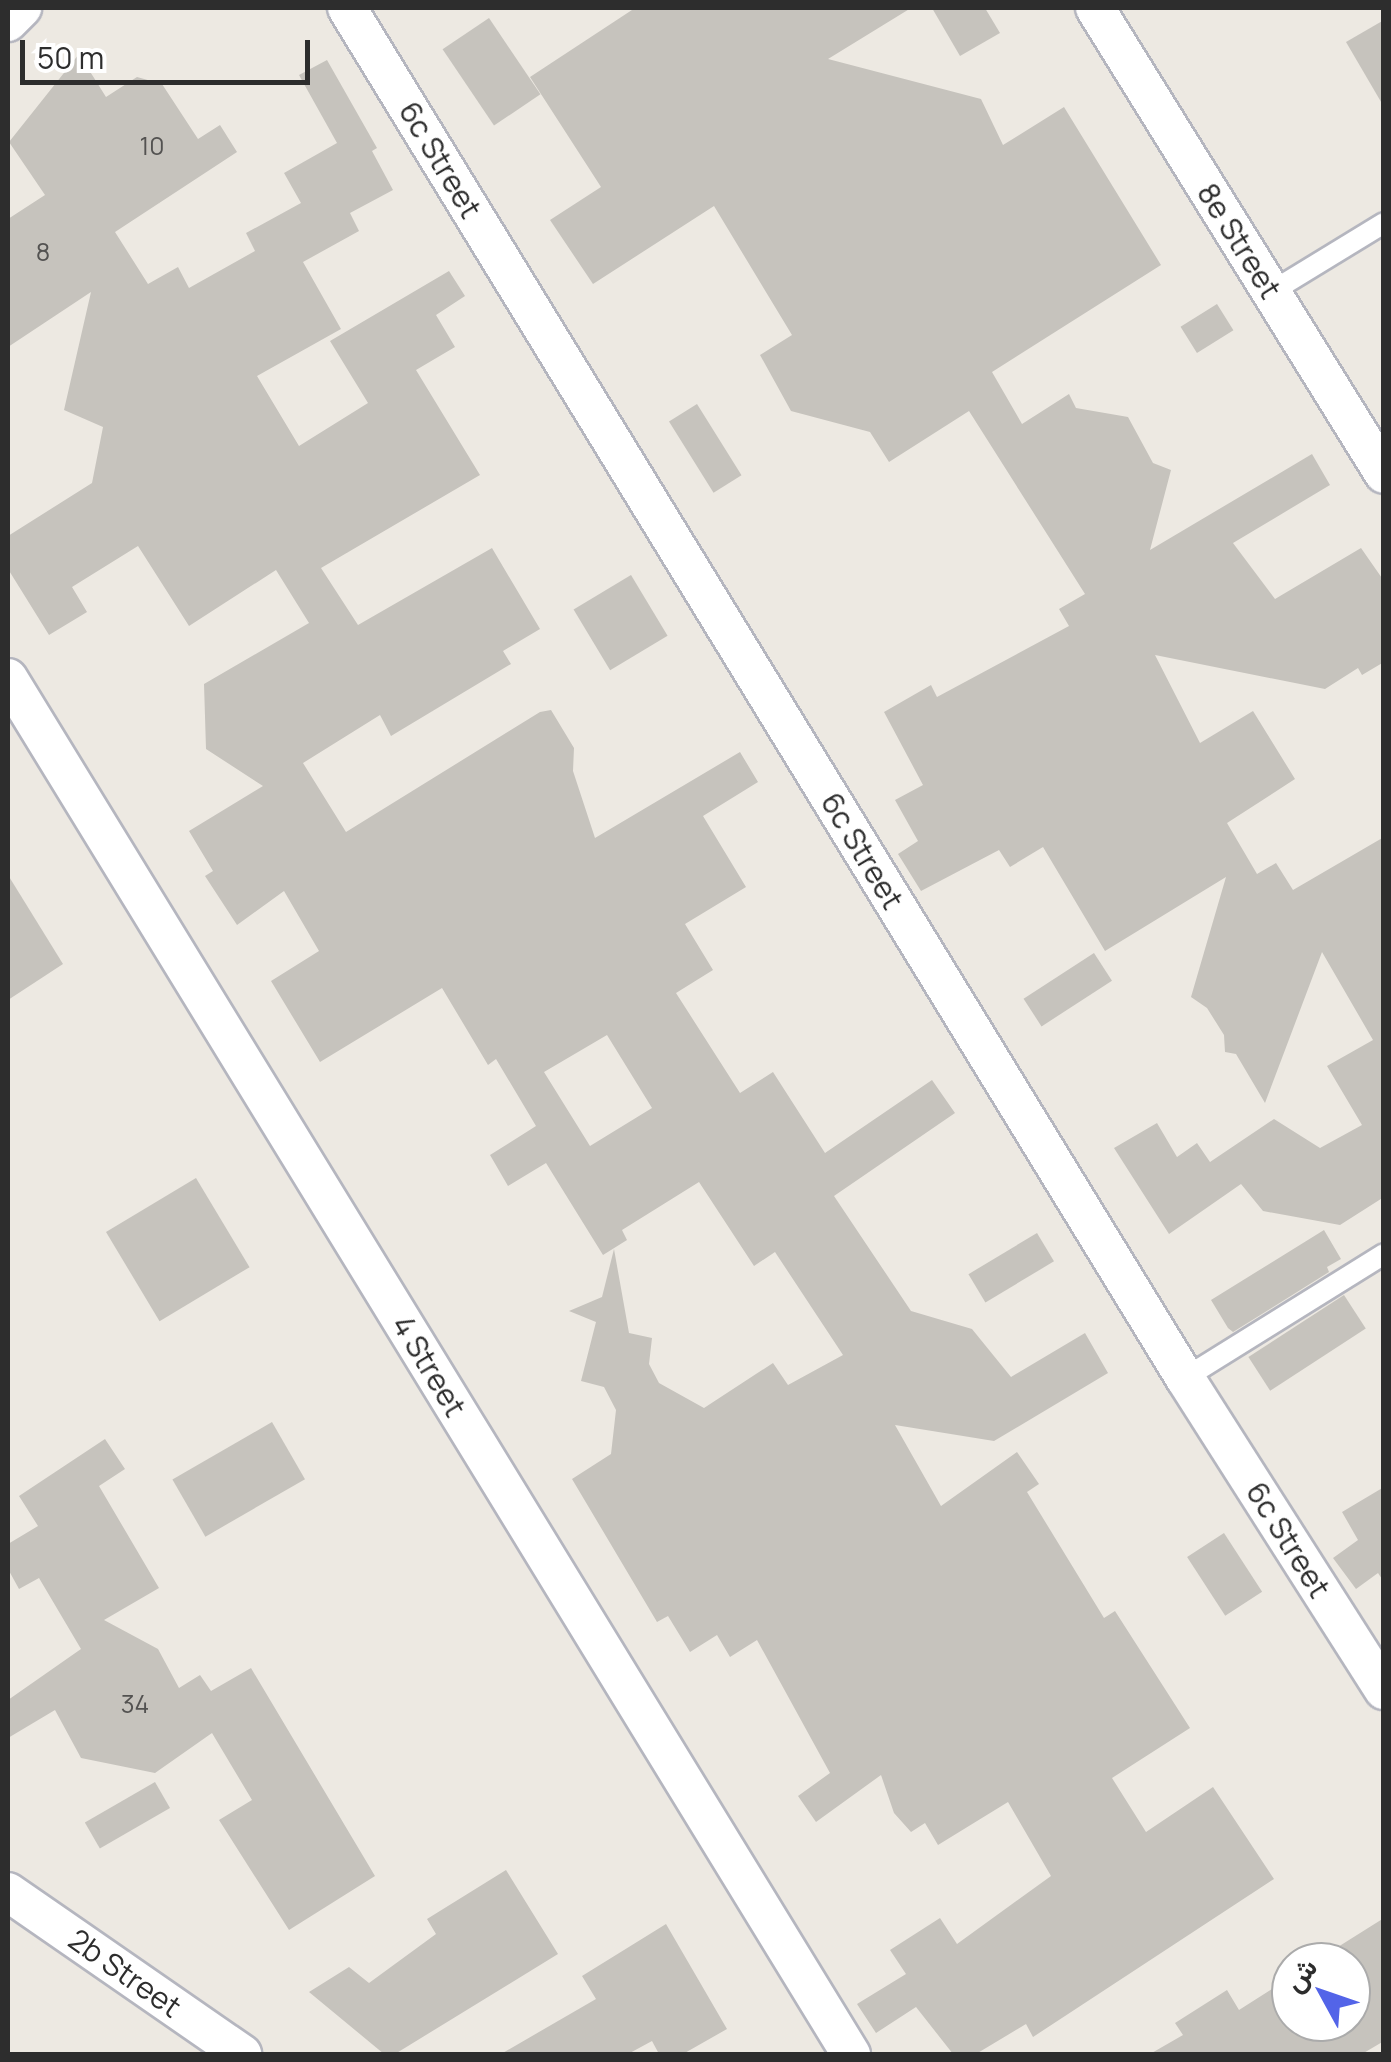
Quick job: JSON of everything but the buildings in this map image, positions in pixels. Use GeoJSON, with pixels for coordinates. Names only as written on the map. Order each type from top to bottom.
{"type":"FeatureCollection","features":[{"type":"Feature","properties":{"kind":"street"},"geometry":{"type":"LineString","coordinates":[[8,22],[22,8]]}},
{"type":"Feature","properties":{"kind":"street","name":"6c Street"},"geometry":{"type":"LineString","coordinates":[[346,8],[1185,1378],[1384,1690]]}},
{"type":"Feature","properties":{"kind":"street","name":"8e Street"},"geometry":{"type":"LineString","coordinates":[[1096,8],[1384,474]]}},
{"type":"Feature","properties":{"kind":"street","name":"4 Street"},"geometry":{"type":"LineString","coordinates":[[8,678],[851,2054]]}},
{"type":"Feature","properties":{"kind":"street","name":"2b Street"},"geometry":{"type":"LineString","coordinates":[[8,1892],[242,2054]]}},
{"type":"Feature","properties":{"kind":"lane"},"geometry":{"type":"LineString","coordinates":[[1271,292],[1384,222]]}},
{"type":"Feature","properties":{"kind":"lane"},"geometry":{"type":"LineString","coordinates":[[1185,1378],[1384,1254]]}}]}
